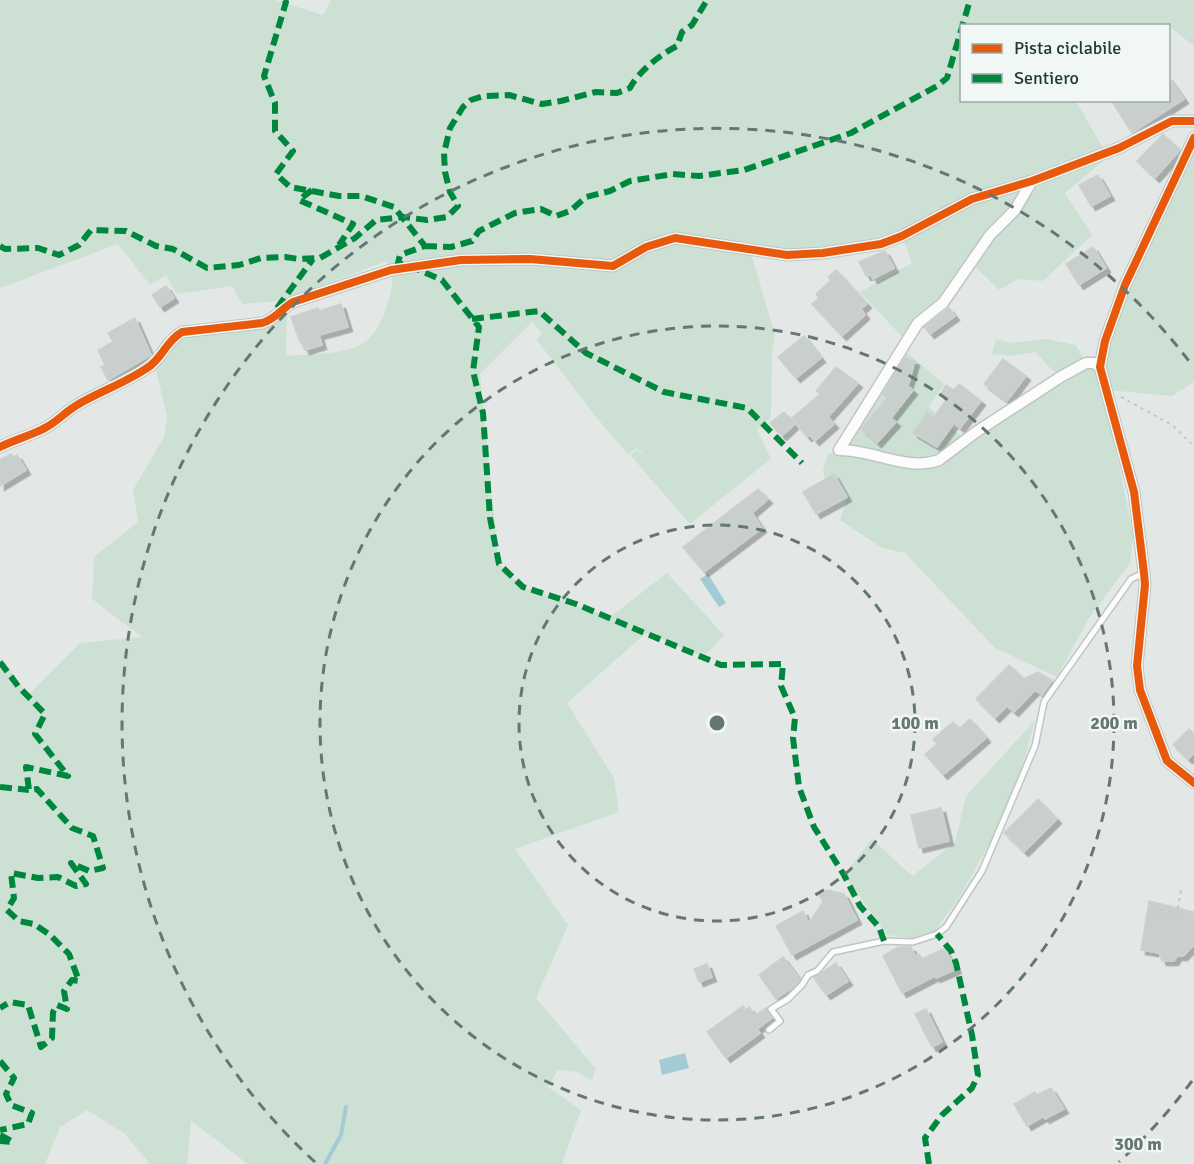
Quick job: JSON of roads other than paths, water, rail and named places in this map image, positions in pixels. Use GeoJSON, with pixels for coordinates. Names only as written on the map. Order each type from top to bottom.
{"type":"FeatureCollection","features":[{"type":"Feature","properties":{"kind":"street"},"geometry":{"type":"LineString","coordinates":[[0,447],[42,430],[62,418],[74,406],[148,368],[159,358],[172,337],[182,332],[250,326],[271,320],[281,308],[293,302],[329,289],[410,266],[461,260],[530,260],[613,266],[646,248],[675,238],[787,255],[823,253],[881,244],[902,236],[972,199],[1032,181],[1119,148],[1172,121],[1194,122]]}},
{"type":"Feature","properties":{"kind":"street"},"geometry":{"type":"LineString","coordinates":[[1194,138],[1125,285],[1105,340],[1100,367],[1134,492],[1145,585],[1137,666],[1140,690],[1167,761],[1194,783]]}},
{"type":"Feature","properties":{"kind":"street"},"geometry":{"type":"LineString","coordinates":[[1032,181],[1015,210],[990,235],[943,303],[918,323],[839,450],[858,451],[914,463],[933,462],[1062,376],[1086,363],[1094,363],[1100,367]]}},
{"type":"Feature","properties":{"kind":"lane"},"geometry":{"type":"LineString","coordinates":[[769,1030],[780,1021],[771,1009],[788,999],[808,975],[818,971],[833,952],[884,941],[913,942],[937,934],[946,927],[982,871],[1035,746],[1044,702],[1131,579],[1144,573]]}},
{"type":"Feature","properties":{"kind":"water"},"geometry":{"type":"Polygon","coordinates":[[[708,574],[726,603],[719,607],[700,579],[708,574]]]}},
{"type":"Feature","properties":{"kind":"water"},"geometry":{"type":"Polygon","coordinates":[[[685,1053],[689,1068],[662,1075],[659,1060],[685,1053]]]}},
{"type":"Feature","properties":{"kind":"waterway"},"geometry":{"type":"LineString","coordinates":[[325,1164],[341,1135],[346,1107]]}}]}
